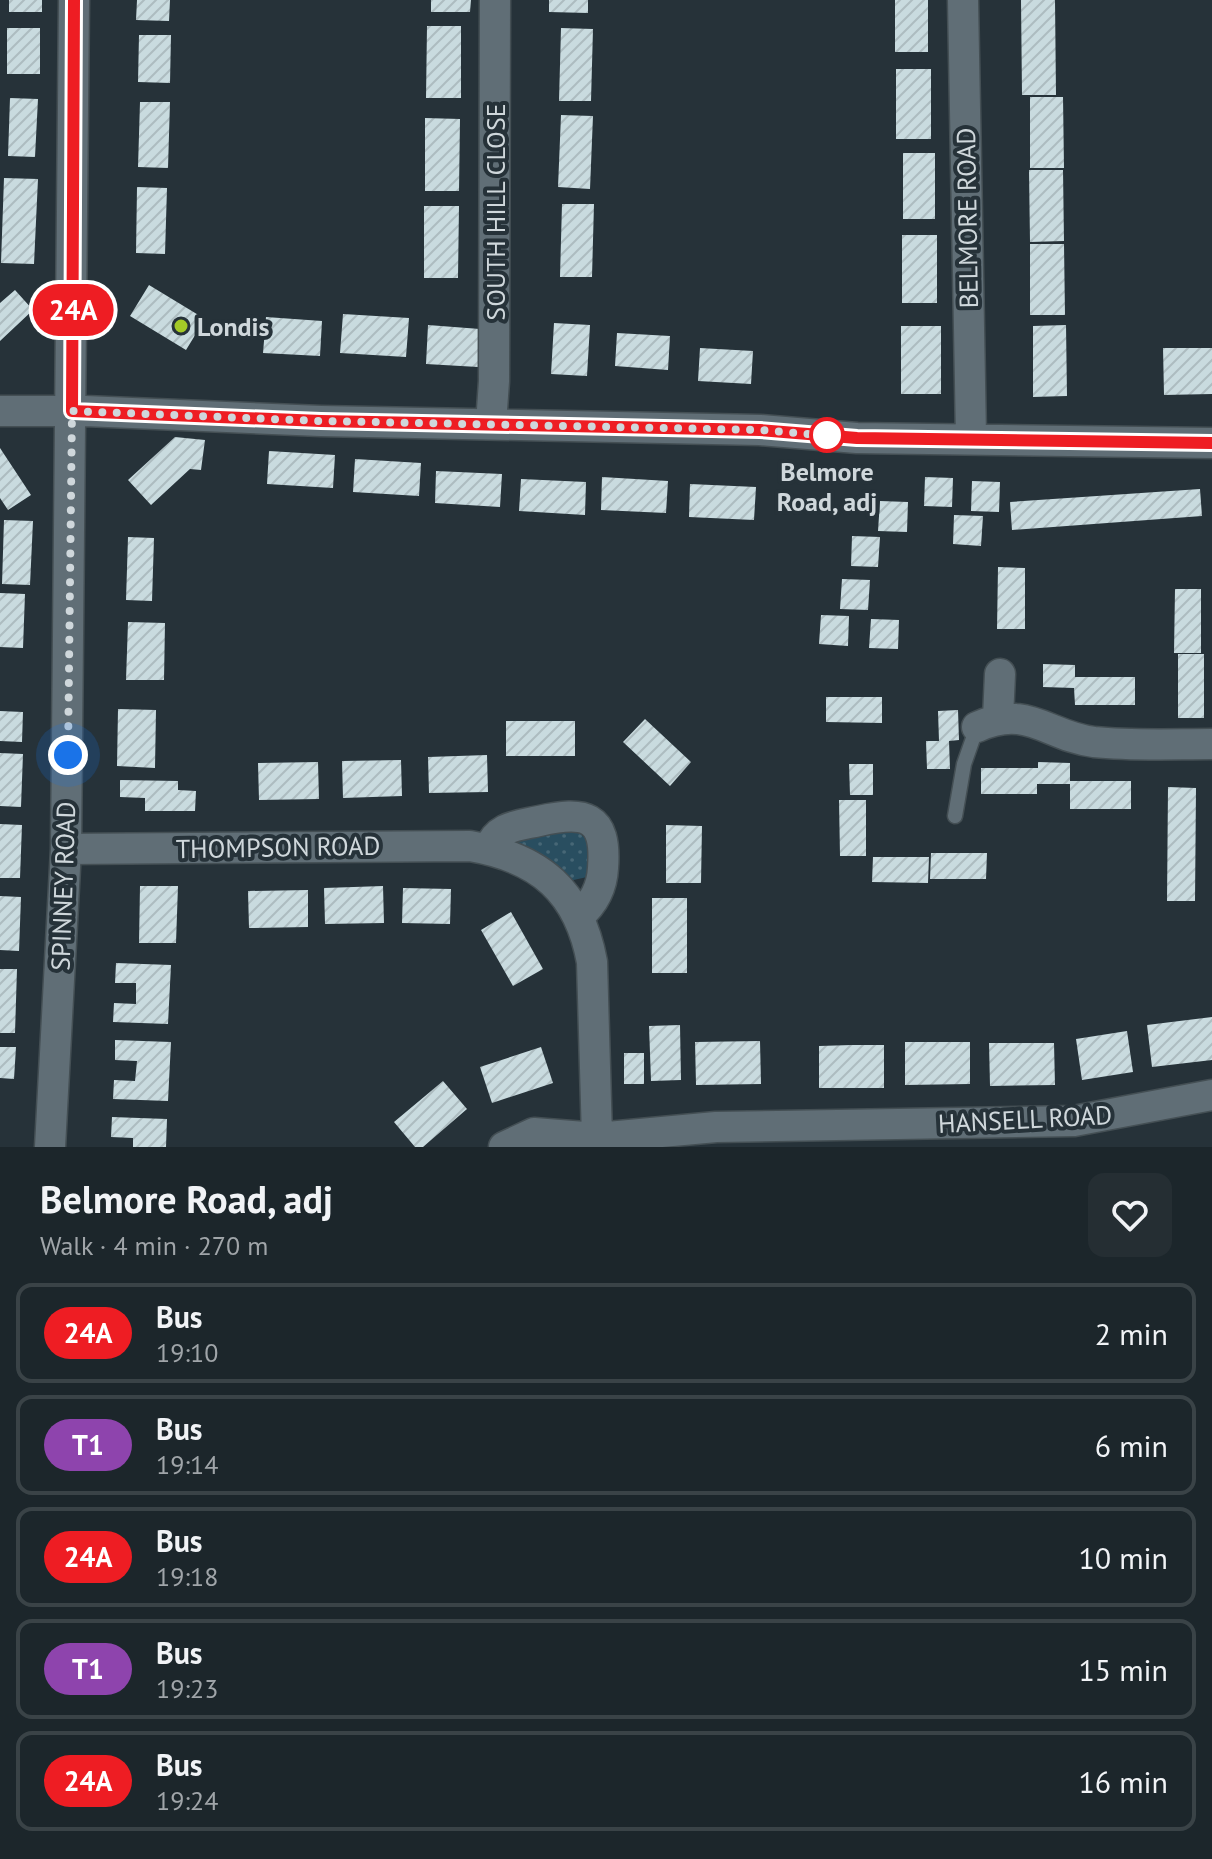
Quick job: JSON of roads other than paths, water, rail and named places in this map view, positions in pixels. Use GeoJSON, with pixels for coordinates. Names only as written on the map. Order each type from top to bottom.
{"type":"FeatureCollection","features":[{"type":"Feature","properties":{"kind":"street","name":"SPINNEY ROAD"},"geometry":{"type":"LineString","coordinates":[[50,1147],[66,849],[74,0]]}},
{"type":"Feature","properties":{"kind":"street","name":"SOUTH HILL CLOSE"},"geometry":{"type":"LineString","coordinates":[[491,424],[494,381],[495,0]]}},
{"type":"Feature","properties":{"kind":"street","name":"BELMORE ROAD"},"geometry":{"type":"LineString","coordinates":[[963,0],[971,437]]}},
{"type":"Feature","properties":{"kind":"street"},"geometry":{"type":"LineString","coordinates":[[0,411],[760,430],[857,438],[971,437],[1212,443]]}},
{"type":"Feature","properties":{"kind":"street"},"geometry":{"type":"LineString","coordinates":[[1000,667],[987,722],[1023,718],[1090,741],[1212,744]]}},
{"type":"Feature","properties":{"kind":"street"},"geometry":{"type":"LineString","coordinates":[[489,849],[493,837],[505,828],[574,814],[591,821],[601,834],[603,874],[598,894],[579,916]]}},
{"type":"Feature","properties":{"kind":"street","name":"THOMPSON ROAD"},"geometry":{"type":"LineString","coordinates":[[66,849],[438,845],[489,849],[513,855],[539,869],[566,895],[579,916],[592,962],[597,1138]]}},
{"type":"Feature","properties":{"kind":"street","name":"HANSELL ROAD"},"geometry":{"type":"LineString","coordinates":[[504,1147],[534,1133],[597,1138],[716,1127],[1074,1121],[1212,1095]]}},
{"type":"Feature","properties":{"kind":"lane"},"geometry":{"type":"LineString","coordinates":[[955,816],[964,764],[987,722]]}},
{"type":"Feature","properties":{"kind":"place","name":"Londis"},"geometry":{"type":"Point","coordinates":[181,326]}},
{"type":"Feature","properties":{"kind":"place","name":"Belmore Road, adj"},"geometry":{"type":"Point","coordinates":[827,435]}}]}
